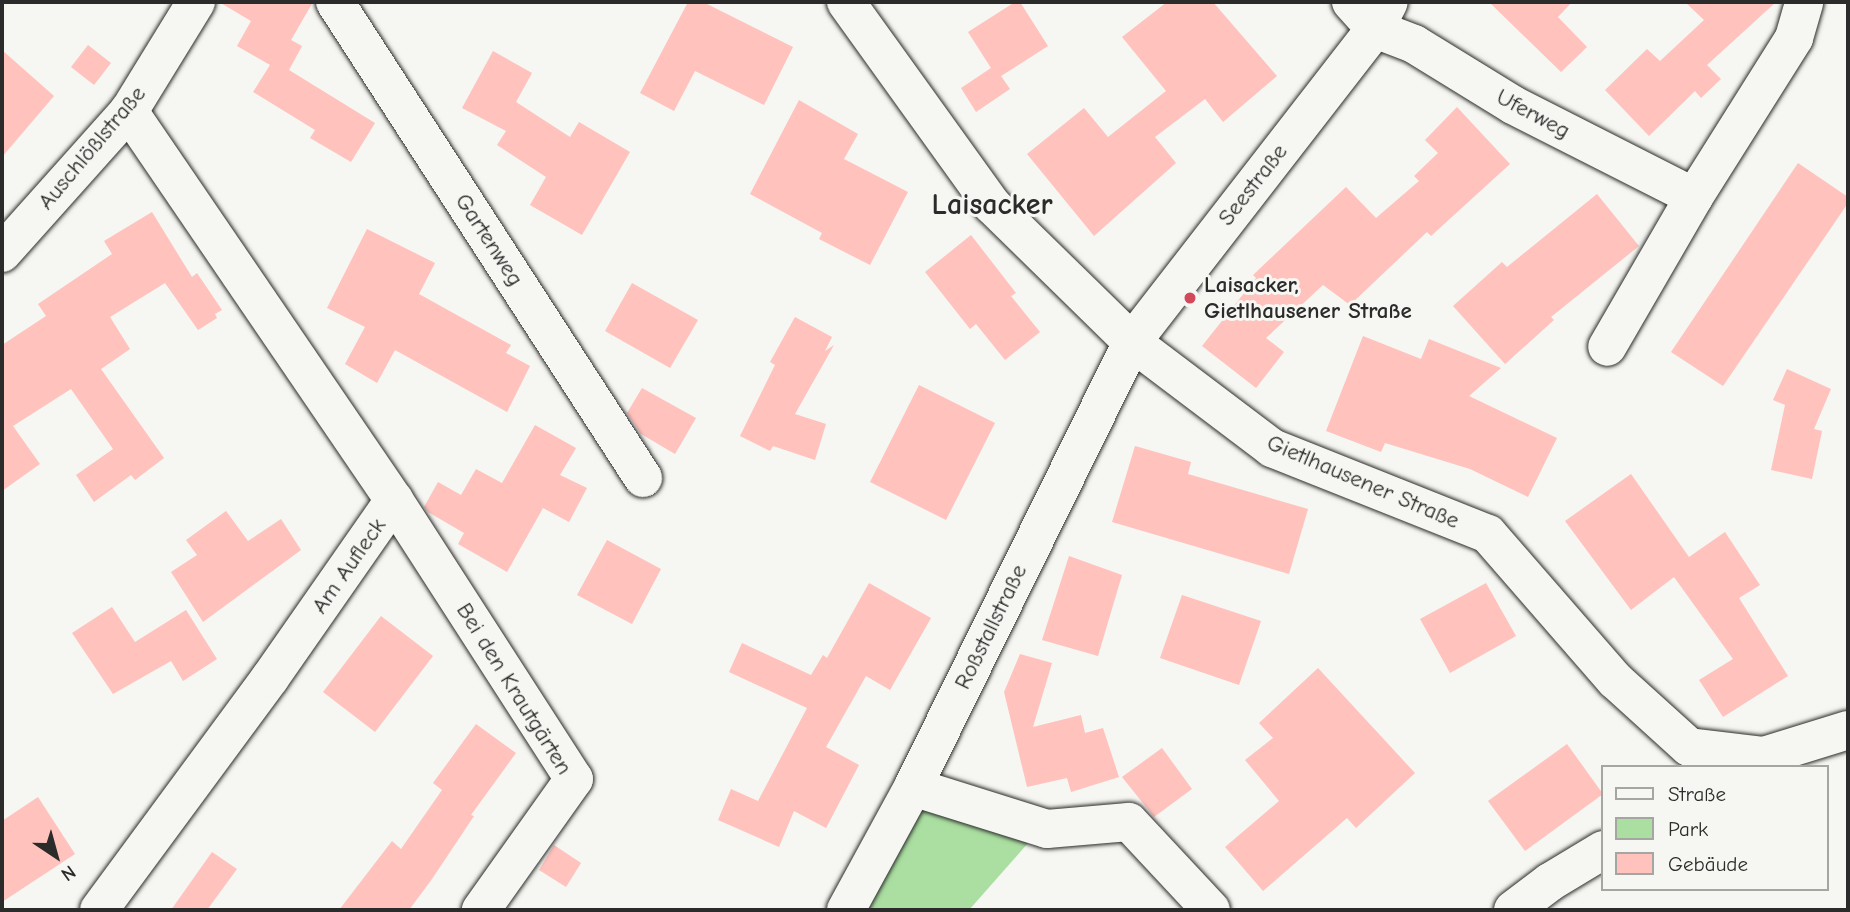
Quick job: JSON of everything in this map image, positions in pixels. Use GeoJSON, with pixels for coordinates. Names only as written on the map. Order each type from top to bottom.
{"type":"FeatureCollection","features":[{"type":"Feature","properties":{"kind":"street","name":"Auschlößlstraße"},"geometry":{"type":"LineString","coordinates":[[2,253],[129,111],[196,2]]}},
{"type":"Feature","properties":{"kind":"street","name":"Gartenweg"},"geometry":{"type":"LineString","coordinates":[[335,2],[643,478]]}},
{"type":"Feature","properties":{"kind":"street","name":"Gietlhausener Straße"},"geometry":{"type":"LineString","coordinates":[[846,2],[992,205],[1132,342],[1272,447],[1488,534],[1615,680],[1689,747],[1755,762],[1848,730]]}},
{"type":"Feature","properties":{"kind":"street"},"geometry":{"type":"LineString","coordinates":[[1606,347],[1694,197],[1794,38],[1804,2]]}},
{"type":"Feature","properties":{"kind":"street","name":"Seestraße"},"geometry":{"type":"LineString","coordinates":[[1132,342],[1372,11]]}},
{"type":"Feature","properties":{"kind":"street","name":"Uferweg"},"geometry":{"type":"LineString","coordinates":[[1372,11],[1413,44],[1513,105],[1694,197]]}},
{"type":"Feature","properties":{"kind":"street","name":"Am Aufleck"},"geometry":{"type":"LineString","coordinates":[[99,910],[205,769],[394,500],[129,111]]}},
{"type":"Feature","properties":{"kind":"street","name":"Roßstallstraße"},"geometry":{"type":"LineString","coordinates":[[846,910],[913,787],[1132,342]]}},
{"type":"Feature","properties":{"kind":"street","name":"Bei den Krautgärten"},"geometry":{"type":"LineString","coordinates":[[394,500],[574,779],[481,910]]}},
{"type":"Feature","properties":{"kind":"street"},"geometry":{"type":"LineString","coordinates":[[913,787],[1047,829],[1129,822],[1211,910]]}},
{"type":"Feature","properties":{"kind":"street"},"geometry":{"type":"LineString","coordinates":[[1513,910],[1550,882],[1602,851]]}},
{"type":"Feature","properties":{"kind":"green space"},"geometry":{"type":"Polygon","coordinates":[[[918,798],[1036,834],[969,910],[858,910],[918,798]]]}},
{"type":"Feature","properties":{"kind":"building"},"geometry":{"type":"Polygon","coordinates":[[[219,2],[313,2],[291,40],[302,46],[289,70],[375,123],[351,162],[310,138],[315,130],[253,92],[270,65],[237,46],[251,21],[219,2]]]}},
{"type":"Feature","properties":{"kind":"building"},"geometry":{"type":"Polygon","coordinates":[[[688,2],[703,2],[793,47],[764,105],[695,71],[674,111],[640,93],[688,2]]]}},
{"type":"Feature","properties":{"kind":"building"},"geometry":{"type":"Polygon","coordinates":[[[1015,2],[1020,2],[1048,46],[1001,76],[1010,89],[976,112],[961,88],[991,68],[968,32],[1015,2]]]}},
{"type":"Feature","properties":{"kind":"building"},"geometry":{"type":"Polygon","coordinates":[[[1167,2],[1213,2],[1277,76],[1223,122],[1205,99],[1155,137],[1176,163],[1094,236],[1027,154],[1084,108],[1108,137],[1166,91],[1122,37],[1167,2]]]}},
{"type":"Feature","properties":{"kind":"building"},"geometry":{"type":"Polygon","coordinates":[[[1489,2],[1572,2],[1558,17],[1587,47],[1561,72],[1489,2]]]}},
{"type":"Feature","properties":{"kind":"building"},"geometry":{"type":"Polygon","coordinates":[[[1685,2],[1776,2],[1707,65],[1721,79],[1701,98],[1695,91],[1649,136],[1605,90],[1647,49],[1660,61],[1704,20],[1685,2]]]}},
{"type":"Feature","properties":{"kind":"building"},"geometry":{"type":"Polygon","coordinates":[[[88,45],[111,63],[94,85],[71,67],[88,45]]]}},
{"type":"Feature","properties":{"kind":"building"},"geometry":{"type":"Polygon","coordinates":[[[2,50],[54,96],[2,157],[2,50]]]}},
{"type":"Feature","properties":{"kind":"building"},"geometry":{"type":"Polygon","coordinates":[[[493,51],[532,73],[516,102],[570,137],[579,122],[630,152],[582,235],[530,205],[546,177],[497,145],[506,131],[462,108],[493,51]]]}},
{"type":"Feature","properties":{"kind":"building"},"geometry":{"type":"Polygon","coordinates":[[[799,100],[858,134],[844,159],[908,192],[870,265],[819,239],[822,233],[750,194],[799,100]]]}},
{"type":"Feature","properties":{"kind":"building"},"geometry":{"type":"Polygon","coordinates":[[[1457,107],[1510,164],[1431,236],[1427,232],[1350,305],[1323,285],[1266,338],[1284,352],[1256,388],[1202,346],[1256,278],[1253,275],[1346,187],[1376,218],[1419,181],[1414,176],[1438,153],[1425,140],[1457,107]]]}},
{"type":"Feature","properties":{"kind":"building"},"geometry":{"type":"Polygon","coordinates":[[[1798,163],[1848,197],[1848,203],[1723,386],[1671,352],[1798,163]]]}},
{"type":"Feature","properties":{"kind":"building"},"geometry":{"type":"Polygon","coordinates":[[[1597,194],[1639,246],[1551,317],[1554,320],[1505,364],[1453,306],[1502,262],[1507,267],[1597,194]]]}},
{"type":"Feature","properties":{"kind":"building"},"geometry":{"type":"Polygon","coordinates":[[[152,212],[192,277],[197,273],[222,310],[215,314],[217,318],[198,330],[165,283],[110,317],[130,349],[101,369],[164,458],[135,480],[131,475],[94,502],[76,475],[113,449],[71,389],[13,426],[40,464],[2,491],[2,345],[46,316],[38,304],[112,254],[104,241],[152,212]]]}},
{"type":"Feature","properties":{"kind":"building"},"geometry":{"type":"Polygon","coordinates":[[[367,229],[435,263],[419,294],[511,345],[506,353],[530,366],[507,412],[395,350],[377,383],[345,364],[365,327],[327,308],[367,229]]]}},
{"type":"Feature","properties":{"kind":"building"},"geometry":{"type":"Polygon","coordinates":[[[971,235],[1016,293],[1011,296],[1040,332],[1005,360],[976,324],[970,329],[925,272],[971,235]]]}},
{"type":"Feature","properties":{"kind":"building"},"geometry":{"type":"Polygon","coordinates":[[[632,283],[698,320],[670,368],[605,331],[632,283]]]}},
{"type":"Feature","properties":{"kind":"building"},"geometry":{"type":"Polygon","coordinates":[[[795,317],[832,337],[825,351],[834,345],[795,414],[826,424],[815,460],[773,446],[770,451],[740,436],[775,365],[770,362],[795,317]]]}},
{"type":"Feature","properties":{"kind":"building"},"geometry":{"type":"Polygon","coordinates":[[[1363,336],[1421,359],[1429,339],[1501,368],[1469,396],[1557,438],[1528,497],[1470,469],[1385,443],[1381,452],[1326,431],[1363,336]]]}},
{"type":"Feature","properties":{"kind":"building"},"geometry":{"type":"Polygon","coordinates":[[[1787,369],[1831,389],[1814,429],[1822,431],[1812,479],[1771,470],[1785,405],[1773,400],[1787,369]]]}},
{"type":"Feature","properties":{"kind":"building"},"geometry":{"type":"Polygon","coordinates":[[[919,385],[995,423],[946,520],[870,482],[919,385]]]}},
{"type":"Feature","properties":{"kind":"building"},"geometry":{"type":"Polygon","coordinates":[[[642,388],[696,418],[675,454],[641,434],[627,413],[642,388]]]}},
{"type":"Feature","properties":{"kind":"building"},"geometry":{"type":"Polygon","coordinates":[[[535,425],[576,448],[560,475],[587,488],[569,522],[543,508],[507,572],[458,544],[464,533],[424,507],[438,482],[461,495],[476,469],[502,483],[535,425]]]}},
{"type":"Feature","properties":{"kind":"building"},"geometry":{"type":"Polygon","coordinates":[[[1135,446],[1191,462],[1188,474],[1308,509],[1289,574],[1112,522],[1135,446]]]}},
{"type":"Feature","properties":{"kind":"building"},"geometry":{"type":"Polygon","coordinates":[[[1631,474],[1689,557],[1725,532],[1760,585],[1739,598],[1788,676],[1723,717],[1699,680],[1733,659],[1674,577],[1631,610],[1565,521],[1631,474]]]}},
{"type":"Feature","properties":{"kind":"building"},"geometry":{"type":"Polygon","coordinates":[[[226,511],[248,541],[281,519],[301,550],[203,622],[171,572],[197,555],[186,540],[226,511]]]}},
{"type":"Feature","properties":{"kind":"building"},"geometry":{"type":"Polygon","coordinates":[[[607,540],[661,569],[632,624],[577,595],[607,540]]]}},
{"type":"Feature","properties":{"kind":"building"},"geometry":{"type":"Polygon","coordinates":[[[1069,556],[1122,575],[1098,656],[1042,640],[1069,556]]]}},
{"type":"Feature","properties":{"kind":"building"},"geometry":{"type":"Polygon","coordinates":[[[869,583],[931,618],[890,690],[866,676],[826,747],[859,765],[826,828],[794,811],[779,847],[718,820],[731,789],[758,801],[807,708],[729,672],[742,643],[811,675],[823,655],[827,658],[869,583]]]}},
{"type":"Feature","properties":{"kind":"building"},"geometry":{"type":"Polygon","coordinates":[[[1486,583],[1516,636],[1450,673],[1420,619],[1486,583]]]}},
{"type":"Feature","properties":{"kind":"building"},"geometry":{"type":"Polygon","coordinates":[[[1182,595],[1261,621],[1239,685],[1160,658],[1182,595]]]}},
{"type":"Feature","properties":{"kind":"building"},"geometry":{"type":"Polygon","coordinates":[[[112,607],[135,642],[186,610],[217,659],[183,681],[171,661],[113,694],[72,633],[112,607]]]}},
{"type":"Feature","properties":{"kind":"building"},"geometry":{"type":"Polygon","coordinates":[[[381,616],[433,656],[375,732],[323,692],[381,616]]]}},
{"type":"Feature","properties":{"kind":"building"},"geometry":{"type":"Polygon","coordinates":[[[1020,654],[1052,663],[1033,727],[1081,715],[1085,733],[1103,728],[1119,777],[1071,792],[1067,778],[1027,787],[1004,692],[1020,654]]]}},
{"type":"Feature","properties":{"kind":"building"},"geometry":{"type":"Polygon","coordinates":[[[1318,668],[1415,773],[1356,828],[1347,818],[1263,891],[1225,847],[1279,801],[1245,760],[1273,738],[1259,723],[1318,668]]]}},
{"type":"Feature","properties":{"kind":"building"},"geometry":{"type":"Polygon","coordinates":[[[476,724],[516,753],[471,815],[474,816],[432,879],[409,910],[339,910],[392,841],[401,849],[442,790],[433,783],[476,724]]]}},
{"type":"Feature","properties":{"kind":"building"},"geometry":{"type":"Polygon","coordinates":[[[1567,744],[1602,793],[1525,851],[1488,801],[1567,744]]]}},
{"type":"Feature","properties":{"kind":"building"},"geometry":{"type":"Polygon","coordinates":[[[1162,748],[1192,789],[1154,817],[1122,777],[1162,748]]]}},
{"type":"Feature","properties":{"kind":"building"},"geometry":{"type":"Polygon","coordinates":[[[38,797],[75,854],[2,902],[2,821],[38,797]]]}},
{"type":"Feature","properties":{"kind":"building"},"geometry":{"type":"Polygon","coordinates":[[[554,845],[581,863],[566,887],[539,870],[554,845]]]}},
{"type":"Feature","properties":{"kind":"building"},"geometry":{"type":"Polygon","coordinates":[[[212,852],[237,869],[207,910],[171,910],[212,852]]]}},
{"type":"Feature","properties":{"kind":"place","name":"Laisacker, Gietlhausener Straße"},"geometry":{"type":"Point","coordinates":[1190,298]}},
{"type":"Feature","properties":{"kind":"district","name":"Laisacker"},"geometry":{"type":"Point","coordinates":[992,205]}}]}
